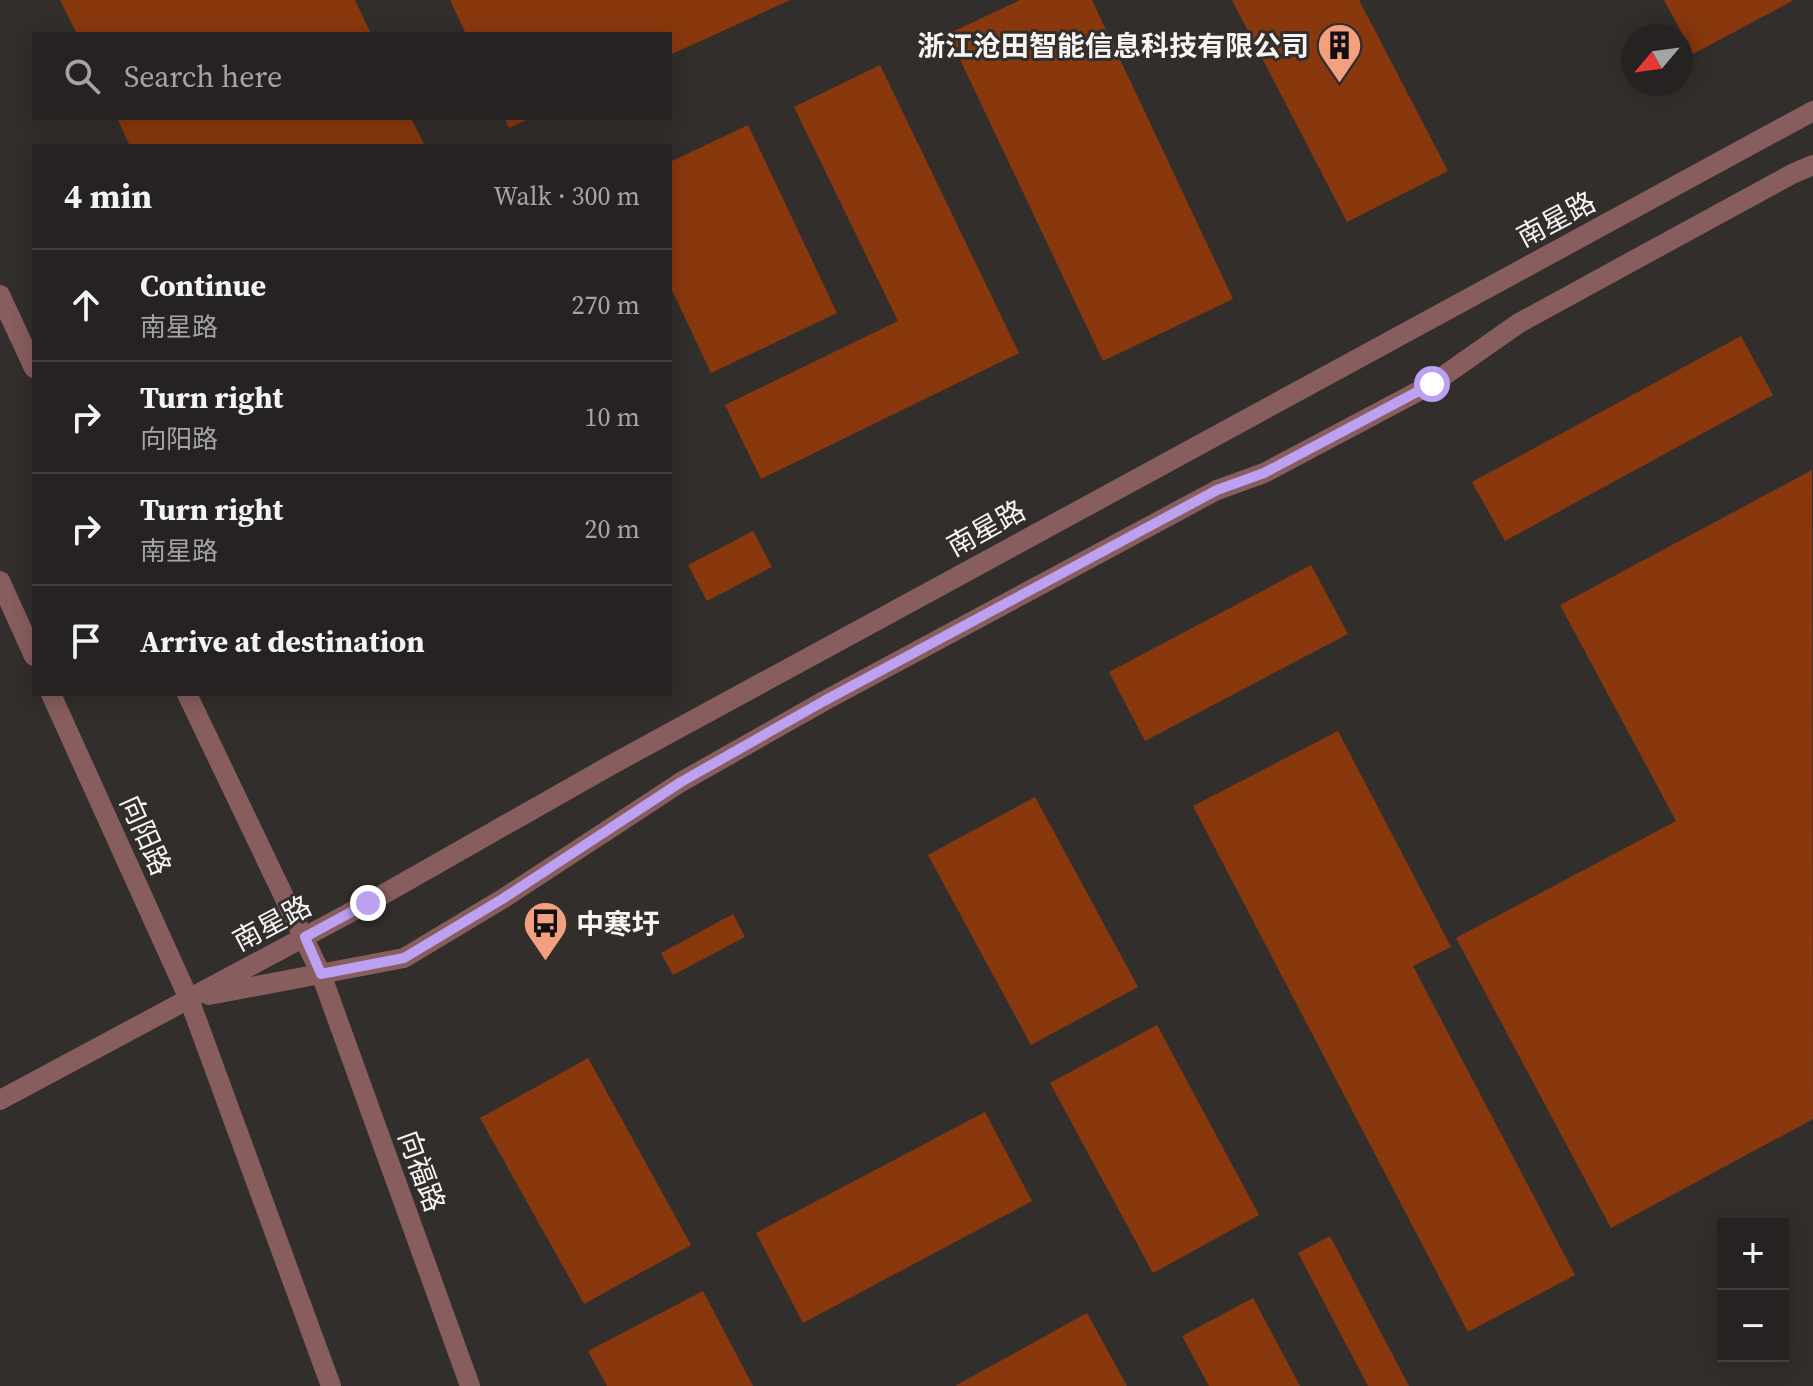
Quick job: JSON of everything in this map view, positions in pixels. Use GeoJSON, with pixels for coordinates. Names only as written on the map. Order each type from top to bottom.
{"type":"FeatureCollection","features":[{"type":"Feature","properties":{"kind":"street","name":"南星路"},"geometry":{"type":"LineString","coordinates":[[0,1100],[305,937],[611,765],[1813,111]]}},
{"type":"Feature","properties":{"kind":"street","name":"南星路"},"geometry":{"type":"LineString","coordinates":[[189,999],[404,958],[504,898],[681,782],[811,708],[1217,490],[1264,473],[1432,384],[1519,323],[1813,165]]}},
{"type":"Feature","properties":{"kind":"street"},"geometry":{"type":"LineString","coordinates":[[0,295],[32,364]]}},
{"type":"Feature","properties":{"kind":"street"},"geometry":{"type":"LineString","coordinates":[[0,581],[32,652]]}},
{"type":"Feature","properties":{"kind":"street","name":"向阳路"},"geometry":{"type":"LineString","coordinates":[[52,696],[189,999]]}},
{"type":"Feature","properties":{"kind":"street"},"geometry":{"type":"LineString","coordinates":[[188,696],[321,974]]}},
{"type":"Feature","properties":{"kind":"street","name":"向福路"},"geometry":{"type":"LineString","coordinates":[[321,974],[470,1386]]}},
{"type":"Feature","properties":{"kind":"street"},"geometry":{"type":"LineString","coordinates":[[189,999],[331,1386]]}},
{"type":"Feature","properties":{"kind":"building"},"geometry":{"type":"Polygon","coordinates":[[[60,0],[355,0],[370,32],[76,32],[60,0]]]}},
{"type":"Feature","properties":{"kind":"building"},"geometry":{"type":"Polygon","coordinates":[[[450,0],[790,0],[672,54],[672,32],[465,32],[450,0]]]}},
{"type":"Feature","properties":{"kind":"building"},"geometry":{"type":"Polygon","coordinates":[[[1020,0],[1092,0],[1233,299],[1103,361],[948,34],[1020,0]]]}},
{"type":"Feature","properties":{"kind":"building","name":"浙江沧田智能信息科技有限公司"},"geometry":{"type":"Polygon","coordinates":[[[1232,0],[1359,0],[1448,171],[1347,222],[1232,0]]]}},
{"type":"Feature","properties":{"kind":"building"},"geometry":{"type":"Polygon","coordinates":[[[1664,0],[1794,0],[1693,54],[1693,24],[1677,24],[1664,0]]]}},
{"type":"Feature","properties":{"kind":"building"},"geometry":{"type":"Polygon","coordinates":[[[880,65],[1019,353],[761,479],[725,405],[898,321],[794,107],[880,65]]]}},
{"type":"Feature","properties":{"kind":"building"},"geometry":{"type":"Polygon","coordinates":[[[118,120],[412,120],[424,144],[129,144],[118,120]]]}},
{"type":"Feature","properties":{"kind":"building"},"geometry":{"type":"Polygon","coordinates":[[[505,120],[527,120],[509,128],[505,120]]]}},
{"type":"Feature","properties":{"kind":"building"},"geometry":{"type":"Polygon","coordinates":[[[748,125],[837,313],[711,373],[672,290],[672,161],[748,125]]]}},
{"type":"Feature","properties":{"kind":"building"},"geometry":{"type":"Polygon","coordinates":[[[1741,336],[1773,395],[1505,541],[1472,482],[1741,336]]]}},
{"type":"Feature","properties":{"kind":"building"},"geometry":{"type":"Polygon","coordinates":[[[1812,470],[1813,1119],[1611,1228],[1456,938],[1676,821],[1560,605],[1812,470]]]}},
{"type":"Feature","properties":{"kind":"building"},"geometry":{"type":"Polygon","coordinates":[[[753,531],[772,567],[707,601],[688,565],[753,531]]]}},
{"type":"Feature","properties":{"kind":"building"},"geometry":{"type":"Polygon","coordinates":[[[1311,565],[1348,634],[1145,741],[1109,672],[1311,565]]]}},
{"type":"Feature","properties":{"kind":"building"},"geometry":{"type":"Polygon","coordinates":[[[1338,731],[1451,947],[1413,966],[1575,1275],[1468,1332],[1193,806],[1338,731]]]}},
{"type":"Feature","properties":{"kind":"building"},"geometry":{"type":"Polygon","coordinates":[[[1035,797],[1138,987],[1031,1045],[928,855],[1035,797]]]}},
{"type":"Feature","properties":{"kind":"building"},"geometry":{"type":"Polygon","coordinates":[[[733,914],[745,937],[673,975],[661,953],[733,914]]]}},
{"type":"Feature","properties":{"kind":"building"},"geometry":{"type":"Polygon","coordinates":[[[1157,1025],[1259,1215],[1153,1273],[1050,1083],[1157,1025]]]}},
{"type":"Feature","properties":{"kind":"building"},"geometry":{"type":"Polygon","coordinates":[[[588,1058],[691,1245],[584,1304],[480,1118],[588,1058]]]}},
{"type":"Feature","properties":{"kind":"building"},"geometry":{"type":"Polygon","coordinates":[[[985,1112],[1032,1201],[803,1323],[756,1233],[985,1112]]]}},
{"type":"Feature","properties":{"kind":"building"},"geometry":{"type":"Polygon","coordinates":[[[1330,1236],[1409,1386],[1368,1386],[1298,1253],[1330,1236]]]}},
{"type":"Feature","properties":{"kind":"building"},"geometry":{"type":"Polygon","coordinates":[[[703,1291],[753,1386],[607,1386],[588,1351],[703,1291]]]}},
{"type":"Feature","properties":{"kind":"building"},"geometry":{"type":"Polygon","coordinates":[[[1253,1298],[1300,1386],[1209,1386],[1182,1336],[1253,1298]]]}},
{"type":"Feature","properties":{"kind":"building"},"geometry":{"type":"Polygon","coordinates":[[[1087,1313],[1127,1386],[955,1386],[1087,1313]]]}},
{"type":"Feature","properties":{"kind":"place","name":"浙江沧田智能信息科技有限公司"},"geometry":{"type":"Point","coordinates":[1340,85]}},
{"type":"Feature","properties":{"kind":"place","name":"中寒圩"},"geometry":{"type":"Point","coordinates":[545,963]}},
{"type":"Feature","properties":{"kind":"route"},"geometry":{"type":"LineString","coordinates":[[368,903],[305,937],[321,974],[404,958],[504,898],[681,782],[824,701],[1217,490],[1264,473],[1432,384]]}}]}
